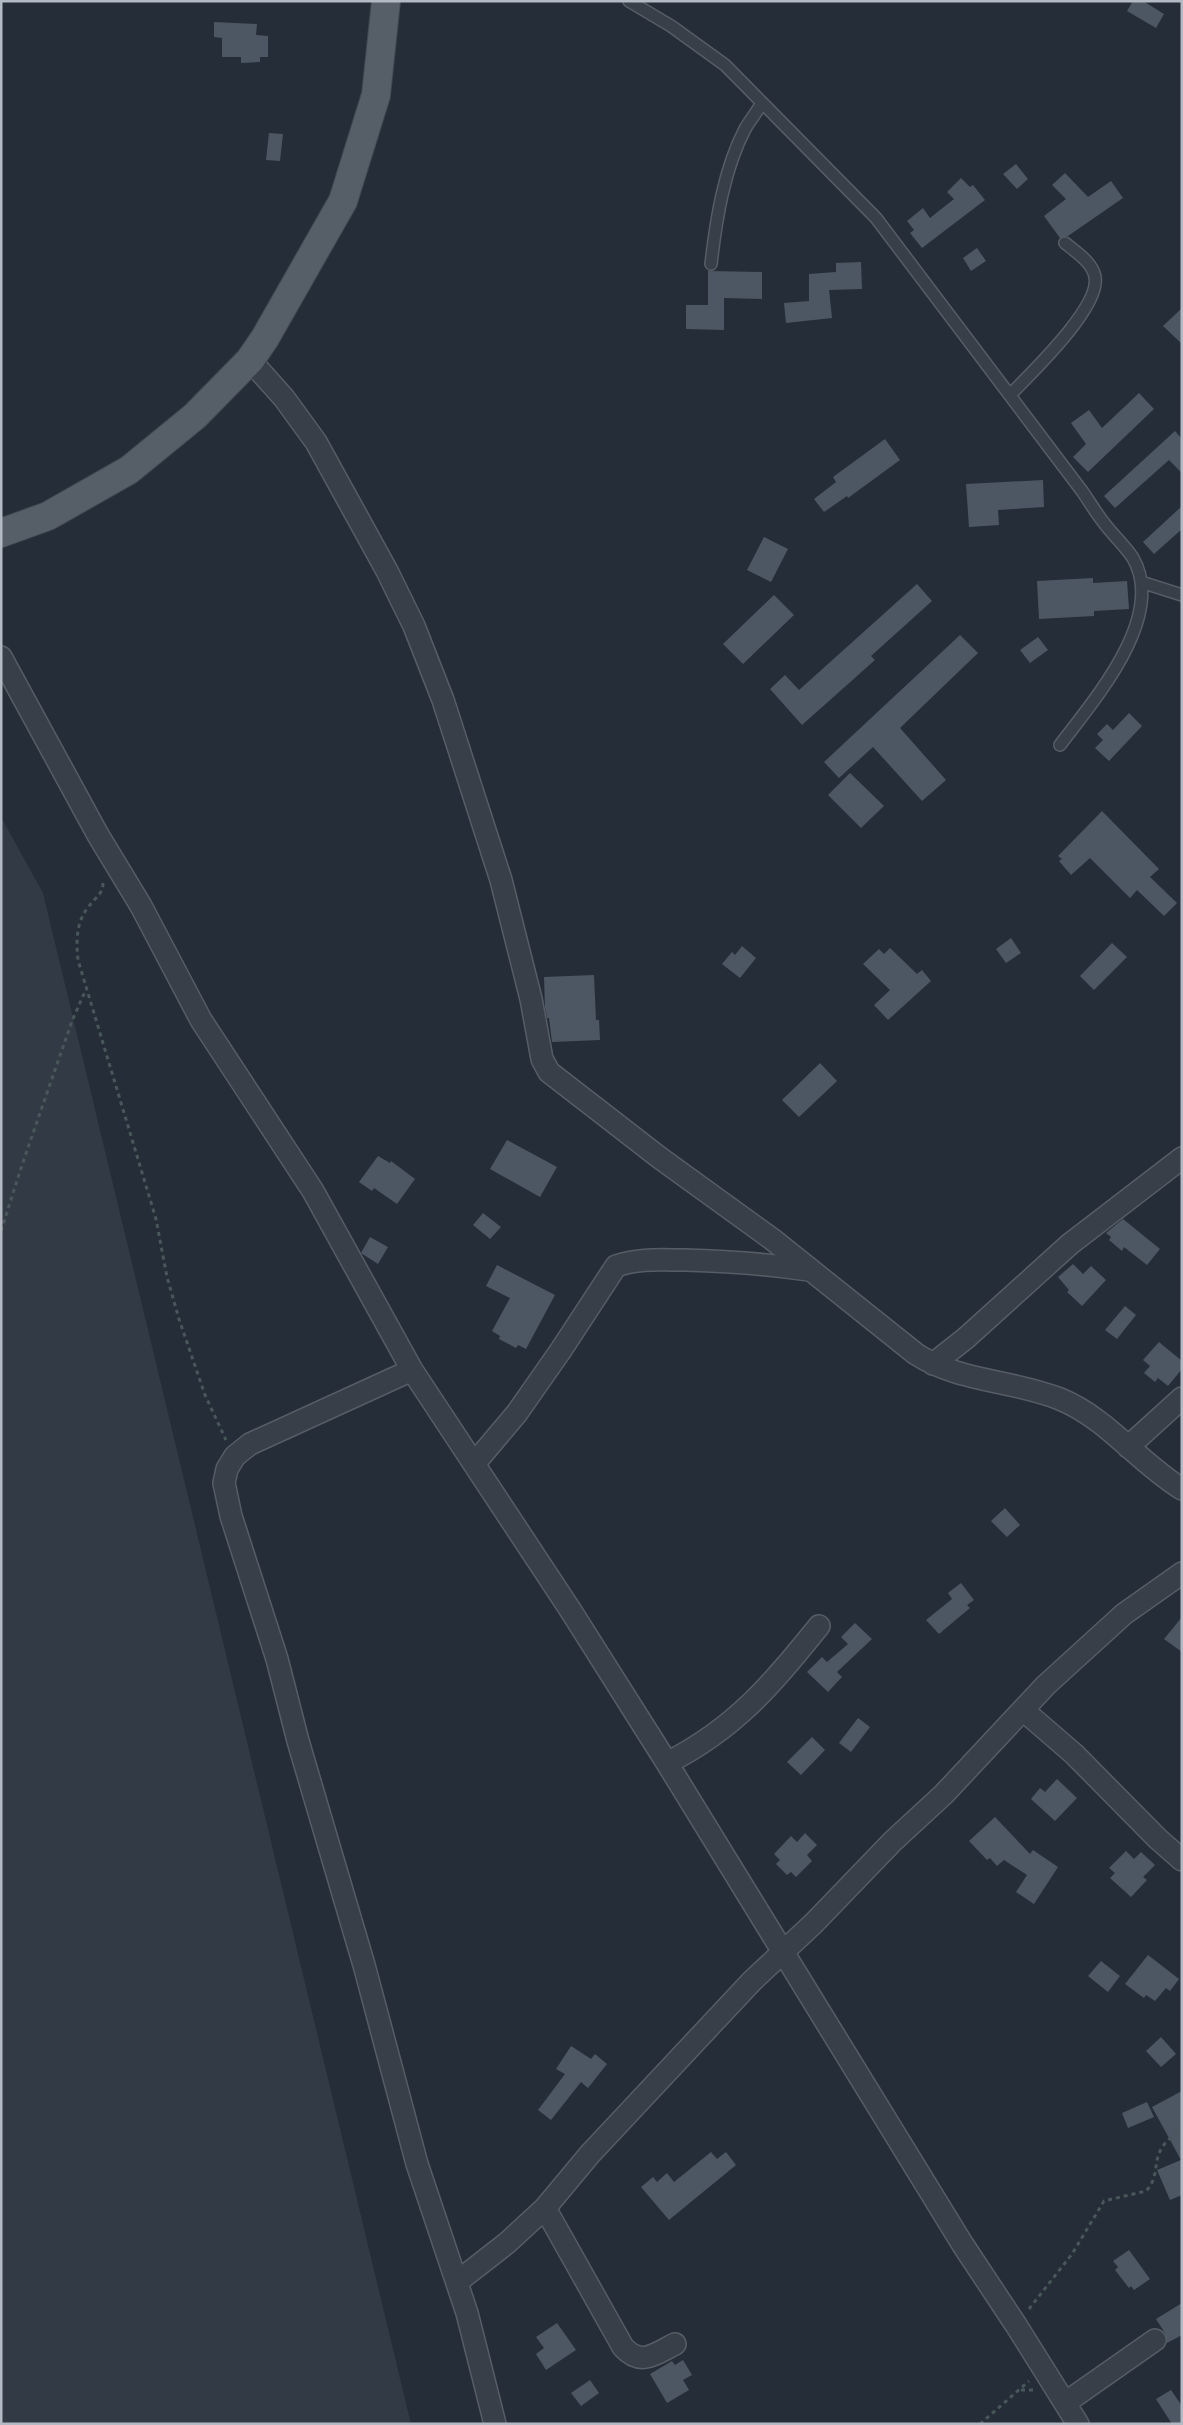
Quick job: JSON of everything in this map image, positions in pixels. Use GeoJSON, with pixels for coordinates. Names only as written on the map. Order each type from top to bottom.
{"type":"FeatureCollection","features":[{"type":"Feature","properties":{"kind":"main road"},"geometry":{"type":"LineString","coordinates":[[1,533],[48,516],[129,470],[196,416],[250,360],[265,338],[343,201],[376,95],[386,1]]}},
{"type":"Feature","properties":{"kind":"street"},"geometry":{"type":"LineString","coordinates":[[250,360],[284,398],[316,442],[387,571],[414,626],[443,700],[501,880],[531,999],[542,1059],[549,1072],[646,1148],[772,1239],[808,1270],[886,1328],[916,1354],[933,1364],[969,1376],[1061,1400],[1106,1428],[1154,1471],[1182,1489]]}},
{"type":"Feature","properties":{"kind":"street"},"geometry":{"type":"LineString","coordinates":[[1,657],[98,835],[141,906],[201,1020],[313,1191],[412,1370],[667,1762],[963,2246],[1016,2325],[1078,2424]]}},
{"type":"Feature","properties":{"kind":"street"},"geometry":{"type":"LineString","coordinates":[[933,1364],[966,1338],[1070,1244],[1182,1158]]}},
{"type":"Feature","properties":{"kind":"street"},"geometry":{"type":"LineString","coordinates":[[474,1464],[517,1413],[616,1266],[631,1261],[645,1260],[711,1261],[773,1265],[808,1270]]}},
{"type":"Feature","properties":{"kind":"street"},"geometry":{"type":"LineString","coordinates":[[412,1370],[250,1444],[235,1456],[227,1469],[224,1483],[231,1516],[278,1659],[298,1741],[364,1965],[417,2164],[468,2313],[495,2424]]}},
{"type":"Feature","properties":{"kind":"street"},"geometry":{"type":"LineString","coordinates":[[1128,1447],[1182,1398]]}},
{"type":"Feature","properties":{"kind":"street"},"geometry":{"type":"LineString","coordinates":[[457,2282],[507,2243],[545,2208],[590,2154],[752,1980],[814,1923],[893,1841],[944,1794],[1046,1686],[1124,1614],[1182,1573]]}},
{"type":"Feature","properties":{"kind":"street"},"geometry":{"type":"LineString","coordinates":[[667,1762],[710,1738],[742,1714],[770,1686],[819,1626]]}},
{"type":"Feature","properties":{"kind":"street"},"geometry":{"type":"LineString","coordinates":[[1023,1710],[1074,1754],[1158,1839],[1182,1860]]}},
{"type":"Feature","properties":{"kind":"street"},"geometry":{"type":"LineString","coordinates":[[545,2208],[623,2347],[631,2355],[639,2358],[648,2357],[675,2344]]}},
{"type":"Feature","properties":{"kind":"street"},"geometry":{"type":"LineString","coordinates":[[1065,2403],[1155,2340]]}},
{"type":"Feature","properties":{"kind":"lane"},"geometry":{"type":"LineString","coordinates":[[629,1],[671,26],[725,65],[876,218],[1103,522],[1133,558],[1141,582],[1143,604],[1122,658],[1060,745]]}},
{"type":"Feature","properties":{"kind":"lane"},"geometry":{"type":"LineString","coordinates":[[711,264],[730,165],[745,130],[762,103]]}},
{"type":"Feature","properties":{"kind":"lane"},"geometry":{"type":"LineString","coordinates":[[1010,395],[1043,362],[1071,329],[1094,291],[1095,276],[1090,266],[1065,243]]}},
{"type":"Feature","properties":{"kind":"lane"},"geometry":{"type":"LineString","coordinates":[[1141,582],[1182,595]]}},
{"type":"Feature","properties":{"kind":"path"},"geometry":{"type":"LineString","coordinates":[[103,879],[102,892],[82,917],[77,931],[78,960],[156,1219],[167,1277],[178,1319],[205,1395],[235,1456]]}},
{"type":"Feature","properties":{"kind":"path"},"geometry":{"type":"LineString","coordinates":[[1,1231],[72,1021],[87,988]]}},
{"type":"Feature","properties":{"kind":"path"},"geometry":{"type":"LineString","coordinates":[[1016,2325],[1072,2254],[1104,2201],[1146,2191],[1153,2178],[1158,2153],[1164,2144],[1182,2130]]}},
{"type":"Feature","properties":{"kind":"path"},"geometry":{"type":"LineString","coordinates":[[980,2424],[1029,2381],[1039,2361]]}},
{"type":"Feature","properties":{"kind":"shaded area"},"geometry":{"type":"Polygon","coordinates":[[[1,817],[43,893],[411,2424],[1,2424],[1,817]]]}},
{"type":"Feature","properties":{"kind":"building"},"geometry":{"type":"Polygon","coordinates":[[[1133,1],[1143,1],[1164,14],[1156,28],[1127,11],[1133,1]]]}},
{"type":"Feature","properties":{"kind":"building"},"geometry":{"type":"Polygon","coordinates":[[[214,22],[257,24],[256,35],[268,36],[268,57],[260,57],[260,62],[241,63],[241,57],[222,57],[222,38],[214,37],[214,22]]]}},
{"type":"Feature","properties":{"kind":"building"},"geometry":{"type":"Polygon","coordinates":[[[269,133],[283,134],[280,161],[266,160],[269,133]]]}},
{"type":"Feature","properties":{"kind":"building"},"geometry":{"type":"Polygon","coordinates":[[[1016,164],[1028,179],[1017,189],[1003,174],[1016,164]]]}},
{"type":"Feature","properties":{"kind":"building"},"geometry":{"type":"Polygon","coordinates":[[[1065,173],[1088,197],[1111,181],[1123,198],[1068,236],[1060,238],[1044,216],[1066,199],[1052,185],[1065,173]]]}},
{"type":"Feature","properties":{"kind":"building"},"geometry":{"type":"Polygon","coordinates":[[[961,178],[970,187],[973,185],[985,200],[922,248],[910,233],[914,230],[907,221],[923,208],[930,218],[954,199],[947,192],[961,178]]]}},
{"type":"Feature","properties":{"kind":"building"},"geometry":{"type":"Polygon","coordinates":[[[977,248],[986,261],[971,271],[963,258],[977,248]]]}},
{"type":"Feature","properties":{"kind":"building"},"geometry":{"type":"Polygon","coordinates":[[[861,262],[862,289],[829,290],[832,318],[786,323],[784,303],[809,301],[809,274],[836,272],[836,263],[861,262]]]}},
{"type":"Feature","properties":{"kind":"building"},"geometry":{"type":"Polygon","coordinates":[[[708,271],[762,272],[762,299],[724,298],[724,330],[686,329],[686,305],[708,305],[708,271]]]}},
{"type":"Feature","properties":{"kind":"building"},"geometry":{"type":"Polygon","coordinates":[[[1182,308],[1182,344],[1163,326],[1182,308]]]}},
{"type":"Feature","properties":{"kind":"building"},"geometry":{"type":"Polygon","coordinates":[[[1139,393],[1154,409],[1088,472],[1073,457],[1086,444],[1071,423],[1089,410],[1102,428],[1139,393]]]}},
{"type":"Feature","properties":{"kind":"building"},"geometry":{"type":"Polygon","coordinates":[[[1175,431],[1182,439],[1182,473],[1169,460],[1115,508],[1104,496],[1175,431]]]}},
{"type":"Feature","properties":{"kind":"building"},"geometry":{"type":"Polygon","coordinates":[[[885,439],[900,460],[848,498],[847,496],[824,512],[814,499],[836,482],[833,477],[885,439]]]}},
{"type":"Feature","properties":{"kind":"building"},"geometry":{"type":"Polygon","coordinates":[[[1043,480],[1044,507],[998,510],[999,525],[969,527],[966,484],[1043,480]]]}},
{"type":"Feature","properties":{"kind":"building"},"geometry":{"type":"Polygon","coordinates":[[[1182,506],[1182,529],[1154,554],[1143,542],[1182,506]]]}},
{"type":"Feature","properties":{"kind":"building"},"geometry":{"type":"Polygon","coordinates":[[[764,537],[788,549],[771,582],[747,570],[764,537]]]}},
{"type":"Feature","properties":{"kind":"building"},"geometry":{"type":"Polygon","coordinates":[[[1093,578],[1093,583],[1127,581],[1129,609],[1094,611],[1094,616],[1039,619],[1037,581],[1093,578]]]}},
{"type":"Feature","properties":{"kind":"building"},"geometry":{"type":"Polygon","coordinates":[[[917,584],[932,601],[871,656],[875,660],[802,725],[770,689],[785,675],[799,690],[917,584]]]}},
{"type":"Feature","properties":{"kind":"building"},"geometry":{"type":"Polygon","coordinates":[[[774,595],[794,615],[743,664],[723,644],[774,595]]]}},
{"type":"Feature","properties":{"kind":"building"},"geometry":{"type":"Polygon","coordinates":[[[960,635],[978,653],[900,728],[946,780],[922,801],[873,747],[839,778],[824,762],[960,635]]]}},
{"type":"Feature","properties":{"kind":"building"},"geometry":{"type":"Polygon","coordinates":[[[1038,637],[1048,650],[1030,663],[1020,650],[1038,637]]]}},
{"type":"Feature","properties":{"kind":"building"},"geometry":{"type":"Polygon","coordinates":[[[1129,713],[1142,726],[1109,761],[1095,748],[1103,740],[1097,734],[1107,724],[1113,730],[1129,713]]]}},
{"type":"Feature","properties":{"kind":"building"},"geometry":{"type":"Polygon","coordinates":[[[850,773],[884,806],[861,828],[828,795],[850,773]]]}},
{"type":"Feature","properties":{"kind":"building"},"geometry":{"type":"Polygon","coordinates":[[[1102,811],[1159,869],[1150,877],[1177,903],[1164,916],[1137,890],[1130,898],[1090,858],[1071,875],[1059,861],[1062,859],[1058,856],[1102,811]]]}},
{"type":"Feature","properties":{"kind":"building"},"geometry":{"type":"Polygon","coordinates":[[[1011,938],[1021,953],[1006,963],[996,949],[1011,938]]]}},
{"type":"Feature","properties":{"kind":"building"},"geometry":{"type":"Polygon","coordinates":[[[1112,943],[1127,957],[1094,990],[1080,976],[1112,943]]]}},
{"type":"Feature","properties":{"kind":"building"},"geometry":{"type":"Polygon","coordinates":[[[742,946],[756,958],[740,978],[722,964],[732,952],[735,955],[742,946]]]}},
{"type":"Feature","properties":{"kind":"building"},"geometry":{"type":"Polygon","coordinates":[[[890,948],[917,974],[922,970],[931,981],[888,1020],[874,1005],[890,990],[863,964],[879,949],[884,954],[890,948]]]}},
{"type":"Feature","properties":{"kind":"building"},"geometry":{"type":"Polygon","coordinates":[[[594,975],[596,1020],[599,1020],[600,1040],[552,1042],[549,1018],[547,1018],[545,1008],[544,977],[594,975]]]}},
{"type":"Feature","properties":{"kind":"building"},"geometry":{"type":"Polygon","coordinates":[[[820,1063],[837,1081],[799,1117],[782,1100],[820,1063]]]}},
{"type":"Feature","properties":{"kind":"building"},"geometry":{"type":"Polygon","coordinates":[[[507,1140],[557,1167],[540,1197],[490,1169],[507,1140]]]}},
{"type":"Feature","properties":{"kind":"building"},"geometry":{"type":"Polygon","coordinates":[[[378,1156],[390,1163],[391,1161],[415,1179],[397,1204],[374,1188],[372,1191],[359,1182],[378,1156]]]}},
{"type":"Feature","properties":{"kind":"building"},"geometry":{"type":"Polygon","coordinates":[[[483,1213],[501,1227],[490,1239],[473,1225],[483,1213]]]}},
{"type":"Feature","properties":{"kind":"building"},"geometry":{"type":"Polygon","coordinates":[[[1123,1219],[1160,1249],[1147,1265],[1124,1247],[1122,1251],[1109,1240],[1111,1237],[1106,1233],[1123,1219]]]}},
{"type":"Feature","properties":{"kind":"building"},"geometry":{"type":"Polygon","coordinates":[[[370,1237],[388,1247],[378,1264],[361,1253],[370,1237]]]}},
{"type":"Feature","properties":{"kind":"building"},"geometry":{"type":"Polygon","coordinates":[[[1073,1264],[1083,1274],[1091,1266],[1106,1280],[1082,1306],[1067,1292],[1069,1290],[1058,1277],[1073,1264]]]}},
{"type":"Feature","properties":{"kind":"building"},"geometry":{"type":"Polygon","coordinates":[[[497,1265],[555,1295],[526,1349],[518,1345],[516,1348],[499,1339],[500,1336],[492,1331],[510,1298],[486,1286],[497,1265]]]}},
{"type":"Feature","properties":{"kind":"building"},"geometry":{"type":"Polygon","coordinates":[[[1125,1306],[1136,1315],[1117,1339],[1105,1330],[1125,1306]]]}},
{"type":"Feature","properties":{"kind":"building"},"geometry":{"type":"Polygon","coordinates":[[[1159,1342],[1182,1361],[1182,1369],[1168,1386],[1158,1378],[1155,1382],[1144,1373],[1150,1366],[1143,1360],[1159,1342]]]}},
{"type":"Feature","properties":{"kind":"building"},"geometry":{"type":"Polygon","coordinates":[[[1005,1508],[1020,1525],[1007,1537],[991,1521],[1005,1508]]]}},
{"type":"Feature","properties":{"kind":"building"},"geometry":{"type":"Polygon","coordinates":[[[961,1583],[974,1600],[967,1605],[970,1608],[939,1634],[926,1620],[952,1599],[948,1593],[961,1583]]]}},
{"type":"Feature","properties":{"kind":"building"},"geometry":{"type":"Polygon","coordinates":[[[1182,1617],[1182,1652],[1164,1639],[1182,1617]]]}},
{"type":"Feature","properties":{"kind":"building"},"geometry":{"type":"Polygon","coordinates":[[[855,1623],[872,1639],[837,1672],[842,1677],[828,1692],[807,1672],[822,1657],[827,1662],[848,1644],[841,1637],[855,1623]]]}},
{"type":"Feature","properties":{"kind":"building"},"geometry":{"type":"Polygon","coordinates":[[[858,1718],[870,1727],[851,1752],[839,1743],[858,1718]]]}},
{"type":"Feature","properties":{"kind":"building"},"geometry":{"type":"Polygon","coordinates":[[[812,1737],[825,1750],[801,1775],[787,1762],[812,1737]]]}},
{"type":"Feature","properties":{"kind":"building"},"geometry":{"type":"Polygon","coordinates":[[[1057,1779],[1077,1798],[1055,1821],[1031,1799],[1040,1788],[1045,1792],[1057,1779]]]}},
{"type":"Feature","properties":{"kind":"building"},"geometry":{"type":"Polygon","coordinates":[[[995,1817],[1030,1854],[1033,1850],[1058,1867],[1034,1904],[1016,1892],[1027,1875],[1004,1860],[997,1866],[990,1858],[987,1860],[969,1841],[995,1817]]]}},
{"type":"Feature","properties":{"kind":"building"},"geometry":{"type":"Polygon","coordinates":[[[805,1833],[817,1845],[807,1855],[812,1861],[796,1877],[791,1872],[787,1875],[776,1864],[780,1860],[774,1854],[791,1836],[797,1842],[805,1833]]]}},
{"type":"Feature","properties":{"kind":"building"},"geometry":{"type":"Polygon","coordinates":[[[1126,1851],[1134,1859],[1141,1852],[1155,1865],[1143,1877],[1147,1880],[1131,1897],[1110,1878],[1115,1873],[1109,1868],[1126,1851]]]}},
{"type":"Feature","properties":{"kind":"building"},"geometry":{"type":"Polygon","coordinates":[[[1148,1955],[1179,1979],[1170,1991],[1166,1988],[1155,2001],[1146,1995],[1144,1998],[1125,1984],[1148,1955]]]}},
{"type":"Feature","properties":{"kind":"building"},"geometry":{"type":"Polygon","coordinates":[[[1101,1961],[1120,1976],[1108,1992],[1088,1976],[1101,1961]]]}},
{"type":"Feature","properties":{"kind":"building"},"geometry":{"type":"Polygon","coordinates":[[[1161,2037],[1176,2054],[1161,2067],[1146,2051],[1161,2037]]]}},
{"type":"Feature","properties":{"kind":"building"},"geometry":{"type":"Polygon","coordinates":[[[571,2046],[591,2059],[595,2054],[607,2064],[588,2088],[581,2082],[551,2120],[538,2110],[565,2074],[556,2069],[571,2046]]]}},
{"type":"Feature","properties":{"kind":"building"},"geometry":{"type":"Polygon","coordinates":[[[1182,2091],[1182,2195],[1170,2200],[1157,2170],[1181,2160],[1152,2107],[1182,2091]]]}},
{"type":"Feature","properties":{"kind":"building"},"geometry":{"type":"Polygon","coordinates":[[[1147,2102],[1154,2117],[1128,2128],[1122,2113],[1147,2102]]]}},
{"type":"Feature","properties":{"kind":"building"},"geometry":{"type":"Polygon","coordinates":[[[711,2152],[717,2159],[726,2152],[736,2165],[669,2220],[641,2187],[653,2177],[657,2182],[667,2173],[674,2182],[711,2152]]]}},
{"type":"Feature","properties":{"kind":"building"},"geometry":{"type":"Polygon","coordinates":[[[1129,2250],[1150,2279],[1134,2290],[1131,2286],[1129,2288],[1115,2270],[1118,2267],[1113,2261],[1129,2250]]]}},
{"type":"Feature","properties":{"kind":"building"},"geometry":{"type":"Polygon","coordinates":[[[1182,2303],[1182,2335],[1167,2343],[1165,2333],[1156,2319],[1182,2303]]]}},
{"type":"Feature","properties":{"kind":"building"},"geometry":{"type":"Polygon","coordinates":[[[557,2323],[576,2350],[546,2370],[536,2354],[544,2348],[536,2337],[557,2323]]]}},
{"type":"Feature","properties":{"kind":"building"},"geometry":{"type":"Polygon","coordinates":[[[683,2360],[692,2375],[683,2380],[689,2390],[667,2403],[650,2374],[672,2361],[675,2365],[683,2360]]]}},
{"type":"Feature","properties":{"kind":"building"},"geometry":{"type":"Polygon","coordinates":[[[590,2380],[599,2393],[581,2406],[571,2393],[590,2380]]]}},
{"type":"Feature","properties":{"kind":"building"},"geometry":{"type":"Polygon","coordinates":[[[1171,2390],[1182,2406],[1182,2424],[1172,2424],[1156,2399],[1171,2390]]]}}]}
